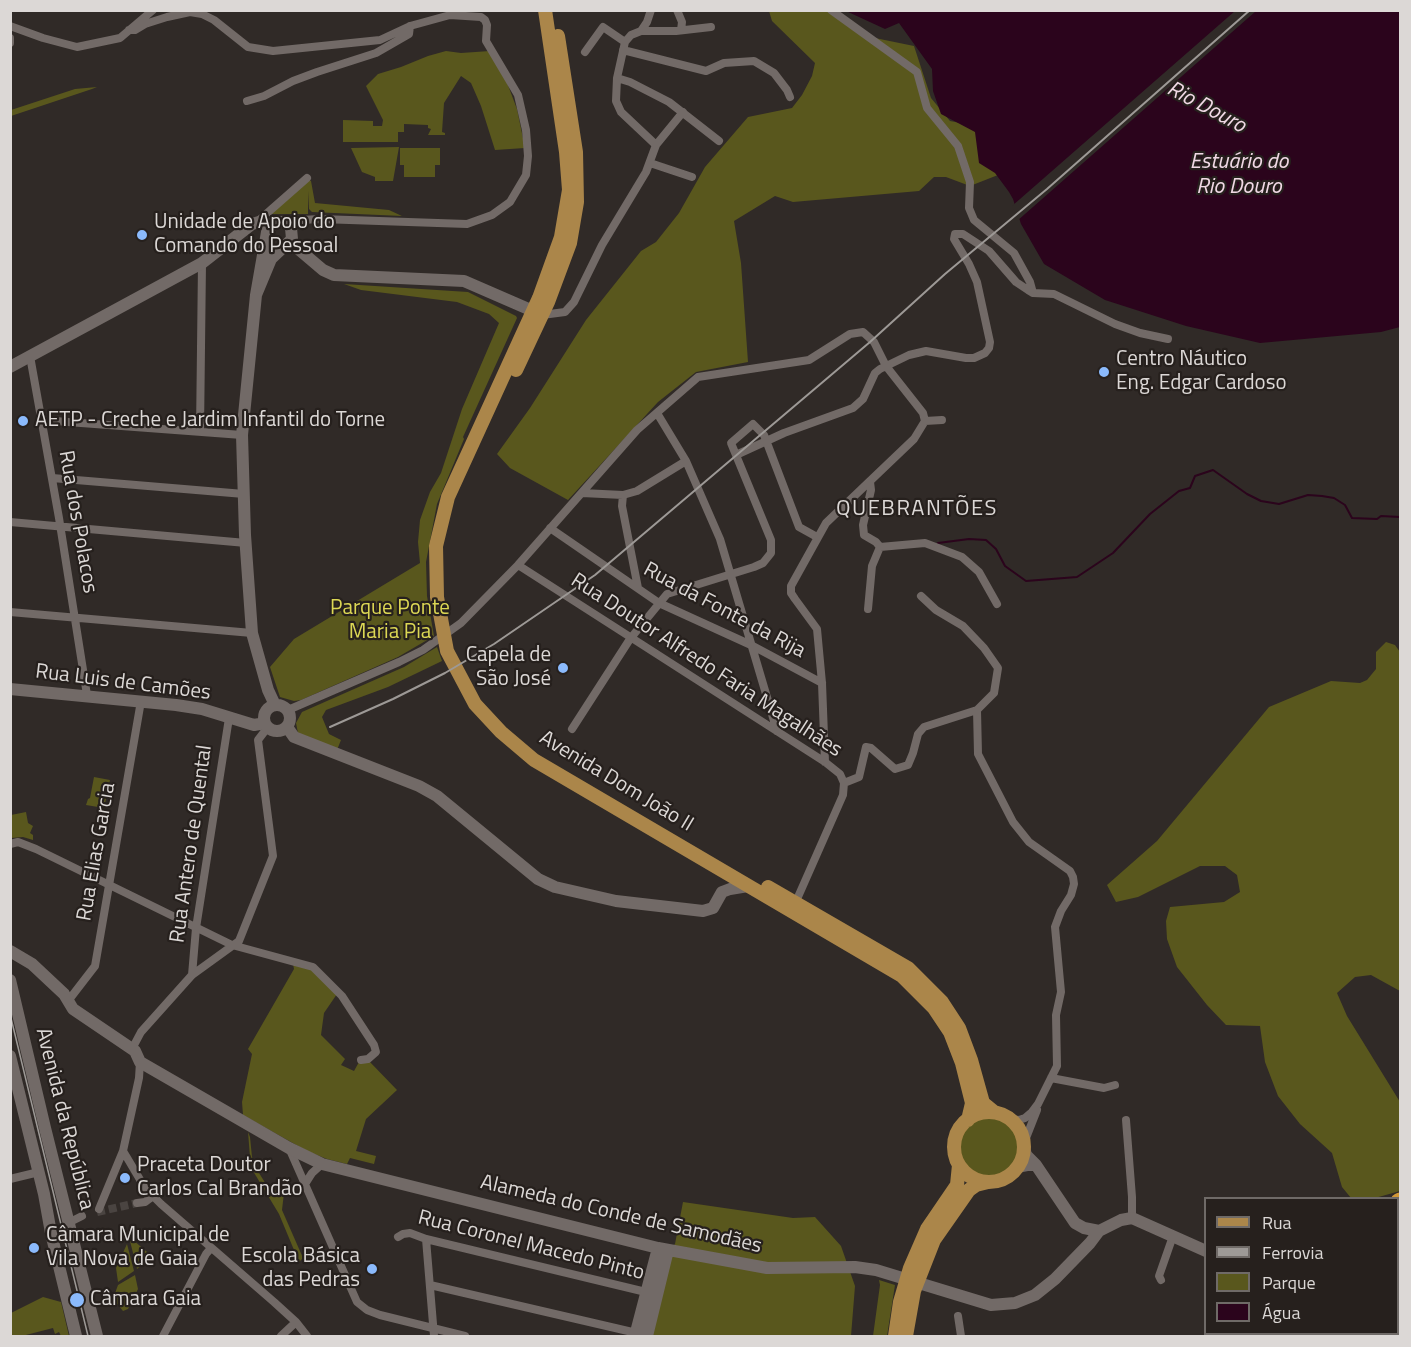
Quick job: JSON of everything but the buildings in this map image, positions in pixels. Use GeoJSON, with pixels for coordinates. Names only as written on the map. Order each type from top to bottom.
{"type":"FeatureCollection","features":[{"type":"Feature","properties":{"kind":"main road"},"geometry":{"type":"LineString","coordinates":[[545,10],[556,53]]}},
{"type":"Feature","properties":{"kind":"main road"},"geometry":{"type":"LineString","coordinates":[[554,10],[556,53]]}},
{"type":"Feature","properties":{"kind":"main road","name":"Avenida Dom João II"},"geometry":{"type":"LineString","coordinates":[[556,53],[576,152],[578,202],[570,243],[452,498],[445,547],[446,596],[456,648],[479,701],[501,732],[534,760],[748,886],[793,907],[908,968],[942,1002],[959,1028],[984,1103],[994,1112]]}},
{"type":"Feature","properties":{"kind":"main road","name":"Avenida Dom João II"},"geometry":{"type":"LineString","coordinates":[[479,701],[539,752],[902,976],[934,1008],[950,1032],[962,1063],[972,1103],[968,1120]]}},
{"type":"Feature","properties":{"kind":"main road"},"geometry":{"type":"LineString","coordinates":[[906,1336],[914,1290],[934,1240],[969,1190],[976,1185],[999,1180],[1009,1175],[1022,1158],[1024,1145],[1016,1126],[1010,1119],[994,1112],[980,1113],[968,1120],[957,1133],[954,1144],[959,1165],[971,1177],[988,1182]]}},
{"type":"Feature","properties":{"kind":"main road"},"geometry":{"type":"LineString","coordinates":[[895,1336],[900,1302],[909,1268],[927,1229],[957,1185],[959,1165]]}},
{"type":"Feature","properties":{"kind":"street"},"geometry":{"type":"LineString","coordinates":[[10,26],[77,47],[120,38],[153,10]]}},
{"type":"Feature","properties":{"kind":"street"},"geometry":{"type":"LineString","coordinates":[[641,31],[651,10]]}},
{"type":"Feature","properties":{"kind":"street"},"geometry":{"type":"LineString","coordinates":[[676,10],[682,22],[681,30]]}},
{"type":"Feature","properties":{"kind":"street"},"geometry":{"type":"LineString","coordinates":[[831,10],[917,72],[928,110],[957,143],[971,188],[969,208],[974,220],[1014,253],[1034,292]]}},
{"type":"Feature","properties":{"kind":"street"},"geometry":{"type":"LineString","coordinates":[[129,30],[190,12],[202,14],[214,20],[248,47],[273,51],[380,40],[410,26],[450,15],[481,17],[487,25],[486,41],[521,103],[528,156],[526,175],[510,202],[492,215],[467,224],[320,219],[301,220],[289,225],[278,221],[269,231],[256,295],[242,435],[252,633],[268,690],[275,705]]}},
{"type":"Feature","properties":{"kind":"street"},"geometry":{"type":"LineString","coordinates":[[247,101],[264,96],[317,72],[376,53],[409,34],[410,26]]}},
{"type":"Feature","properties":{"kind":"street"},"geometry":{"type":"LineString","coordinates":[[585,52],[603,27],[624,46],[706,71],[724,63],[754,61],[774,73],[790,97]]}},
{"type":"Feature","properties":{"kind":"street"},"geometry":{"type":"LineString","coordinates":[[656,145],[621,112],[616,101],[617,78],[624,46],[631,36],[641,31],[676,32],[711,27]]}},
{"type":"Feature","properties":{"kind":"street"},"geometry":{"type":"LineString","coordinates":[[10,38],[10,43]]}},
{"type":"Feature","properties":{"kind":"street"},"geometry":{"type":"LineString","coordinates":[[617,78],[651,91],[683,112],[719,141]]}},
{"type":"Feature","properties":{"kind":"street"},"geometry":{"type":"LineString","coordinates":[[256,222],[269,231],[275,246],[287,244],[334,276],[464,281],[538,313],[565,312],[574,302],[602,245],[646,172],[656,145],[683,112]]}},
{"type":"Feature","properties":{"kind":"street"},"geometry":{"type":"LineString","coordinates":[[650,163],[693,177]]}},
{"type":"Feature","properties":{"kind":"street"},"geometry":{"type":"LineString","coordinates":[[10,367],[202,263],[256,222],[307,178]]}},
{"type":"Feature","properties":{"kind":"street"},"geometry":{"type":"LineString","coordinates":[[256,295],[271,259],[287,244],[292,231],[289,225]]}},
{"type":"Feature","properties":{"kind":"street"},"geometry":{"type":"LineString","coordinates":[[736,455],[766,441],[853,408],[863,399],[875,373],[918,351],[966,358],[979,356],[989,348],[990,342],[976,282],[969,264],[954,240],[955,234],[963,234],[989,251],[1016,282],[1034,292],[1054,294],[1115,324],[1140,333],[1168,339]]}},
{"type":"Feature","properties":{"kind":"street"},"geometry":{"type":"LineString","coordinates":[[200,432],[202,263]]}},
{"type":"Feature","properties":{"kind":"street"},"geometry":{"type":"LineString","coordinates":[[288,710],[423,650],[461,623],[518,565],[637,430],[698,377],[809,360],[858,331],[870,336],[886,366],[923,413],[925,421],[914,439],[826,523],[791,586],[791,593],[818,629],[825,762]]}},
{"type":"Feature","properties":{"kind":"street","name":"Rua dos Polacos"},"geometry":{"type":"LineString","coordinates":[[30,356],[61,526],[87,695]]}},
{"type":"Feature","properties":{"kind":"street"},"geometry":{"type":"LineString","coordinates":[[657,413],[686,460],[720,539],[777,731]]}},
{"type":"Feature","properties":{"kind":"street"},"geometry":{"type":"LineString","coordinates":[[41,420],[242,435]]}},
{"type":"Feature","properties":{"kind":"street"},"geometry":{"type":"LineString","coordinates":[[925,421],[942,420]]}},
{"type":"Feature","properties":{"kind":"street"},"geometry":{"type":"LineString","coordinates":[[572,729],[630,639],[667,594],[763,563],[771,554],[772,547],[732,443],[753,424],[764,435],[799,527],[817,537]]}},
{"type":"Feature","properties":{"kind":"street"},"geometry":{"type":"LineString","coordinates":[[582,493],[623,495],[637,491],[686,460]]}},
{"type":"Feature","properties":{"kind":"street"},"geometry":{"type":"LineString","coordinates":[[52,478],[244,494]]}},
{"type":"Feature","properties":{"kind":"street"},"geometry":{"type":"LineString","coordinates":[[870,482],[872,490],[863,525],[864,535],[880,547]]}},
{"type":"Feature","properties":{"kind":"street"},"geometry":{"type":"LineString","coordinates":[[623,495],[622,506],[638,588]]}},
{"type":"Feature","properties":{"kind":"street"},"geometry":{"type":"LineString","coordinates":[[10,522],[246,543]]}},
{"type":"Feature","properties":{"kind":"street","name":"Rua da Fonte da Rija"},"geometry":{"type":"LineString","coordinates":[[550,528],[659,603],[751,645],[822,683]]}},
{"type":"Feature","properties":{"kind":"street"},"geometry":{"type":"LineString","coordinates":[[880,547],[925,543],[962,556],[979,572],[997,604]]}},
{"type":"Feature","properties":{"kind":"street"},"geometry":{"type":"LineString","coordinates":[[868,609],[872,566],[880,547]]}},
{"type":"Feature","properties":{"kind":"street","name":"Rua Doutor Alfredo Faria Magalhães"},"geometry":{"type":"LineString","coordinates":[[518,565],[825,762],[840,774],[844,783],[843,795],[793,907]]}},
{"type":"Feature","properties":{"kind":"street"},"geometry":{"type":"LineString","coordinates":[[844,783],[859,777],[866,747],[871,748],[895,769],[908,765],[914,753],[918,734],[924,727],[977,710],[994,693],[998,668],[984,648],[963,626],[936,610],[921,596]]}},
{"type":"Feature","properties":{"kind":"street"},"geometry":{"type":"LineString","coordinates":[[10,612],[252,633]]}},
{"type":"Feature","properties":{"kind":"street","name":"Rua Luis de Camões"},"geometry":{"type":"LineString","coordinates":[[10,688],[189,706],[254,725],[267,725]]}},
{"type":"Feature","properties":{"kind":"street","name":"Rua Elias Garcia"},"geometry":{"type":"LineString","coordinates":[[68,1001],[95,966],[141,701]]}},
{"type":"Feature","properties":{"kind":"street"},"geometry":{"type":"LineString","coordinates":[[132,1049],[141,1032],[192,975],[239,941],[273,856],[258,740],[267,725],[266,712],[275,705],[288,710],[291,717],[287,727],[280,731],[267,725]]}},
{"type":"Feature","properties":{"kind":"street"},"geometry":{"type":"LineString","coordinates":[[977,710],[978,754],[1013,822],[1029,842],[1070,871],[1074,884],[1055,927],[1061,992],[1056,1014],[1057,1066],[1038,1104],[1024,1145],[1026,1155],[1036,1165],[1075,1223],[1084,1228],[1099,1231],[1121,1220],[1132,1218],[1204,1250]]}},
{"type":"Feature","properties":{"kind":"street","name":"Rua Antero de Quental"},"geometry":{"type":"LineString","coordinates":[[192,975],[196,928],[229,718]]}},
{"type":"Feature","properties":{"kind":"street"},"geometry":{"type":"LineString","coordinates":[[287,727],[294,737],[437,796],[538,879],[555,887],[616,901],[703,911],[712,908],[722,892],[720,870]]}},
{"type":"Feature","properties":{"kind":"street"},"geometry":{"type":"LineString","coordinates":[[10,844],[18,842],[232,945],[313,967],[342,996],[374,1046],[376,1052],[368,1059],[361,1060]]}},
{"type":"Feature","properties":{"kind":"street"},"geometry":{"type":"LineString","coordinates":[[722,892],[748,886]]}},
{"type":"Feature","properties":{"kind":"street"},"geometry":{"type":"LineString","coordinates":[[10,951],[32,964],[64,994],[74,1009],[138,1054],[139,1078],[123,1151],[99,1209]]}},
{"type":"Feature","properties":{"kind":"street","name":"Avenida da República"},"geometry":{"type":"LineString","coordinates":[[10,980],[97,1336]]}},
{"type":"Feature","properties":{"kind":"street","name":"Avenida da República"},"geometry":{"type":"LineString","coordinates":[[10,1056],[15,1092],[39,1172],[76,1336]]}},
{"type":"Feature","properties":{"kind":"street","name":"Alameda do Conde de Samodães"},"geometry":{"type":"LineString","coordinates":[[140,1062],[289,1149],[322,1164],[663,1249],[767,1268],[855,1267],[876,1270],[992,1305],[1015,1303],[1035,1295],[1055,1279],[1099,1231]]}},
{"type":"Feature","properties":{"kind":"street"},"geometry":{"type":"LineString","coordinates":[[1051,1078],[1096,1088],[1115,1085]]}},
{"type":"Feature","properties":{"kind":"street"},"geometry":{"type":"LineString","coordinates":[[1010,1119],[1025,1118],[1038,1104]]}},
{"type":"Feature","properties":{"kind":"street"},"geometry":{"type":"LineString","coordinates":[[1126,1120],[1132,1218]]}},
{"type":"Feature","properties":{"kind":"street"},"geometry":{"type":"LineString","coordinates":[[289,1149],[357,1302],[367,1310],[434,1333],[465,1336]]}},
{"type":"Feature","properties":{"kind":"street"},"geometry":{"type":"LineString","coordinates":[[123,1151],[145,1188],[296,1322],[307,1336]]}},
{"type":"Feature","properties":{"kind":"street"},"geometry":{"type":"LineString","coordinates":[[306,1184],[312,1173],[322,1164]]}},
{"type":"Feature","properties":{"kind":"street"},"geometry":{"type":"LineString","coordinates":[[1017,1167],[1036,1165]]}},
{"type":"Feature","properties":{"kind":"street"},"geometry":{"type":"LineString","coordinates":[[10,1179],[39,1172]]}},
{"type":"Feature","properties":{"kind":"street"},"geometry":{"type":"LineString","coordinates":[[137,1203],[145,1202],[153,1196]]}},
{"type":"Feature","properties":{"kind":"street"},"geometry":{"type":"LineString","coordinates":[[51,1233],[57,1227],[82,1216]]}},
{"type":"Feature","properties":{"kind":"street","name":"Rua Coronel Macedo Pinto"},"geometry":{"type":"LineString","coordinates":[[398,1237],[410,1233],[426,1239],[652,1294]]}},
{"type":"Feature","properties":{"kind":"street"},"geometry":{"type":"LineString","coordinates":[[1161,1280],[1159,1276],[1173,1236]]}},
{"type":"Feature","properties":{"kind":"street"},"geometry":{"type":"LineString","coordinates":[[426,1239],[434,1333]]}},
{"type":"Feature","properties":{"kind":"street"},"geometry":{"type":"LineString","coordinates":[[163,1336],[211,1248]]}},
{"type":"Feature","properties":{"kind":"street"},"geometry":{"type":"LineString","coordinates":[[430,1286],[641,1336],[663,1249]]}},
{"type":"Feature","properties":{"kind":"street"},"geometry":{"type":"LineString","coordinates":[[958,1316],[961,1336]]}},
{"type":"Feature","properties":{"kind":"street"},"geometry":{"type":"LineString","coordinates":[[281,1336],[296,1322]]}},
{"type":"Feature","properties":{"kind":"green space"},"geometry":{"type":"Polygon","coordinates":[[[769,11],[838,11],[875,38],[914,46],[931,98],[950,121],[982,124],[998,175],[970,186],[946,177],[934,177],[919,191],[793,202],[775,196],[734,221],[741,263],[748,362],[696,372],[658,402],[568,500],[510,468],[497,454],[530,408],[586,320],[641,251],[656,242],[679,213],[705,167],[748,117],[792,108],[802,95],[812,76],[815,63],[772,21],[769,11]]]}},
{"type":"Feature","properties":{"kind":"green space"},"geometry":{"type":"Polygon","coordinates":[[[446,51],[461,53],[490,51],[506,80],[517,109],[525,148],[495,150],[471,83],[461,76],[444,103],[442,132],[445,135],[428,135],[431,129],[428,125],[404,124],[404,132],[398,132],[398,142],[343,142],[343,120],[373,121],[373,126],[382,126],[383,120],[366,86],[378,74],[446,51]]]}},
{"type":"Feature","properties":{"kind":"green space"},"geometry":{"type":"Polygon","coordinates":[[[97,87],[11,116],[11,110],[75,89],[97,87]]]}},
{"type":"Feature","properties":{"kind":"green space"},"geometry":{"type":"Polygon","coordinates":[[[399,147],[393,181],[375,181],[375,177],[362,172],[351,148],[399,147]]]}},
{"type":"Feature","properties":{"kind":"green space"},"geometry":{"type":"Polygon","coordinates":[[[400,148],[440,148],[440,165],[435,165],[435,177],[404,177],[404,165],[400,165],[400,148]]]}},
{"type":"Feature","properties":{"kind":"green space"},"geometry":{"type":"Polygon","coordinates":[[[309,180],[315,203],[389,210],[402,216],[312,212],[309,209],[308,191],[308,214],[269,214],[309,180]]]}},
{"type":"Feature","properties":{"kind":"green space","name":"Parque Ponte Maria Pia"},"geometry":{"type":"Polygon","coordinates":[[[344,284],[468,292],[517,318],[463,437],[437,504],[426,562],[427,596],[434,636],[398,657],[301,700],[294,701],[280,697],[270,667],[294,639],[420,563],[418,542],[420,520],[430,492],[441,473],[462,409],[499,323],[489,314],[457,302],[361,290],[344,284]]]}},
{"type":"Feature","properties":{"kind":"green space"},"geometry":{"type":"Polygon","coordinates":[[[1386,642],[1395,645],[1400,652],[1400,991],[1371,975],[1355,977],[1337,993],[1347,1016],[1400,1102],[1400,1191],[1379,1197],[1350,1197],[1342,1187],[1332,1153],[1300,1124],[1278,1096],[1265,1062],[1260,1026],[1226,1025],[1177,967],[1167,939],[1166,921],[1170,907],[1224,902],[1240,892],[1237,875],[1225,866],[1200,866],[1138,897],[1116,902],[1107,885],[1157,841],[1269,707],[1331,681],[1360,683],[1367,680],[1376,669],[1376,652],[1386,642]]]}},
{"type":"Feature","properties":{"kind":"green space"},"geometry":{"type":"Polygon","coordinates":[[[437,647],[442,661],[388,687],[326,710],[322,717],[329,734],[341,740],[337,750],[298,733],[296,723],[302,712],[404,667],[437,647]]]}},
{"type":"Feature","properties":{"kind":"green space"},"geometry":{"type":"Polygon","coordinates":[[[94,777],[110,780],[104,808],[86,805],[90,798],[94,777]]]}},
{"type":"Feature","properties":{"kind":"green space"},"geometry":{"type":"Polygon","coordinates":[[[26,812],[28,823],[33,826],[30,833],[33,835],[33,840],[23,837],[11,838],[11,815],[26,812]]]}},
{"type":"Feature","properties":{"kind":"green space"},"geometry":{"type":"Polygon","coordinates":[[[293,964],[311,968],[337,994],[324,1013],[321,1035],[345,1059],[341,1065],[354,1071],[359,1062],[369,1061],[397,1090],[366,1119],[356,1151],[376,1156],[374,1164],[350,1158],[347,1164],[327,1159],[307,1151],[243,1115],[242,1102],[252,1054],[248,1049],[294,969],[293,964]]]}},
{"type":"Feature","properties":{"kind":"green space"},"geometry":{"type":"Polygon","coordinates":[[[989,1118],[1005,1123],[1013,1131],[1018,1147],[1013,1163],[1005,1171],[989,1176],[973,1171],[965,1163],[960,1147],[965,1131],[973,1123],[989,1118]]]}},
{"type":"Feature","properties":{"kind":"green space"},"geometry":{"type":"Polygon","coordinates":[[[248,1132],[252,1157],[259,1173],[269,1189],[284,1193],[282,1210],[303,1258],[299,1262],[279,1214],[253,1171],[248,1132]]]}},
{"type":"Feature","properties":{"kind":"green space"},"geometry":{"type":"Polygon","coordinates":[[[683,1202],[793,1218],[815,1217],[841,1246],[855,1286],[851,1336],[648,1336],[662,1261],[675,1244],[683,1202]]]}},
{"type":"Feature","properties":{"kind":"green space"},"geometry":{"type":"Polygon","coordinates":[[[133,1240],[153,1257],[137,1269],[130,1241],[133,1240]]]}},
{"type":"Feature","properties":{"kind":"green space"},"geometry":{"type":"Polygon","coordinates":[[[127,1244],[134,1271],[118,1282],[116,1268],[127,1244]]]}},
{"type":"Feature","properties":{"kind":"green space"},"geometry":{"type":"Polygon","coordinates":[[[135,1275],[138,1289],[128,1309],[123,1311],[114,1300],[114,1296],[118,1285],[135,1275]]]}},
{"type":"Feature","properties":{"kind":"green space"},"geometry":{"type":"Polygon","coordinates":[[[879,1280],[895,1285],[887,1336],[873,1336],[879,1280]]]}},
{"type":"Feature","properties":{"kind":"green space"},"geometry":{"type":"Polygon","coordinates":[[[43,1297],[61,1302],[69,1336],[61,1336],[59,1332],[55,1334],[53,1328],[22,1336],[11,1336],[11,1313],[43,1297]]]}},
{"type":"Feature","properties":{"kind":"water","name":"Estuário do Rio Douro"},"geometry":{"type":"Polygon","coordinates":[[[1239,10],[1246,17],[1253,10],[1400,11],[1400,327],[1381,332],[1260,343],[1186,326],[1105,300],[1044,264],[1021,224],[1009,192],[995,173],[979,163],[975,132],[941,114],[933,91],[932,69],[899,23],[885,29],[846,11],[1239,10]]]}},
{"type":"Feature","properties":{"kind":"pier"},"geometry":{"type":"Polygon","coordinates":[[[1242,10],[1246,14],[1250,10],[1256,11],[1017,221],[1012,206],[1235,11],[1242,10]]]}},
{"type":"Feature","properties":{"kind":"waterway"},"geometry":{"type":"LineString","coordinates":[[938,543],[969,539],[986,540],[996,549],[1005,566],[1026,581],[1077,577],[1113,553],[1150,514],[1179,491],[1190,488],[1195,476],[1213,470],[1261,501],[1279,504],[1308,495],[1322,496],[1334,498],[1345,505],[1352,518],[1400,517]]}},
{"type":"Feature","properties":{"kind":"tunnel"},"geometry":{"type":"LineString","coordinates":[[97,1212],[137,1203]]}},
{"type":"Feature","properties":{"kind":"tram line"},"geometry":{"type":"LineString","coordinates":[[10,1014],[88,1336]]}},
{"type":"Feature","properties":{"kind":"railway"},"geometry":{"type":"LineString","coordinates":[[330,727],[445,673],[494,644],[595,575],[870,342],[945,274],[1047,189],[1250,10]]}},
{"type":"Feature","properties":{"kind":"place","name":"Unidade de Apoio do Comando do Pessoal"},"geometry":{"type":"Point","coordinates":[142,235]}},
{"type":"Feature","properties":{"kind":"place","name":"Centro Náutico Eng. Edgar Cardoso"},"geometry":{"type":"Point","coordinates":[1104,372]}},
{"type":"Feature","properties":{"kind":"place","name":"AETP - Creche e Jardim Infantil do Torne"},"geometry":{"type":"Point","coordinates":[23,421]}},
{"type":"Feature","properties":{"kind":"place","name":"Capela de São José"},"geometry":{"type":"Point","coordinates":[563,668]}},
{"type":"Feature","properties":{"kind":"place","name":"Praceta Doutor Carlos Cal Brandão"},"geometry":{"type":"Point","coordinates":[125,1178]}},
{"type":"Feature","properties":{"kind":"place","name":"Câmara Municipal de Vila Nova de Gaia"},"geometry":{"type":"Point","coordinates":[34,1248]}},
{"type":"Feature","properties":{"kind":"place","name":"Escola Básica das Pedras"},"geometry":{"type":"Point","coordinates":[372,1269]}},
{"type":"Feature","properties":{"kind":"place","name":"Câmara Gaia"},"geometry":{"type":"Point","coordinates":[77,1300]}},
{"type":"Feature","properties":{"kind":"district","name":"QUEBRANTÕES"},"geometry":{"type":"Point","coordinates":[917,510]}},
{"type":"Feature","properties":{"kind":"water label","name":"Rio Douro"},"geometry":{"type":"Point","coordinates":[1206,108]}}]}
